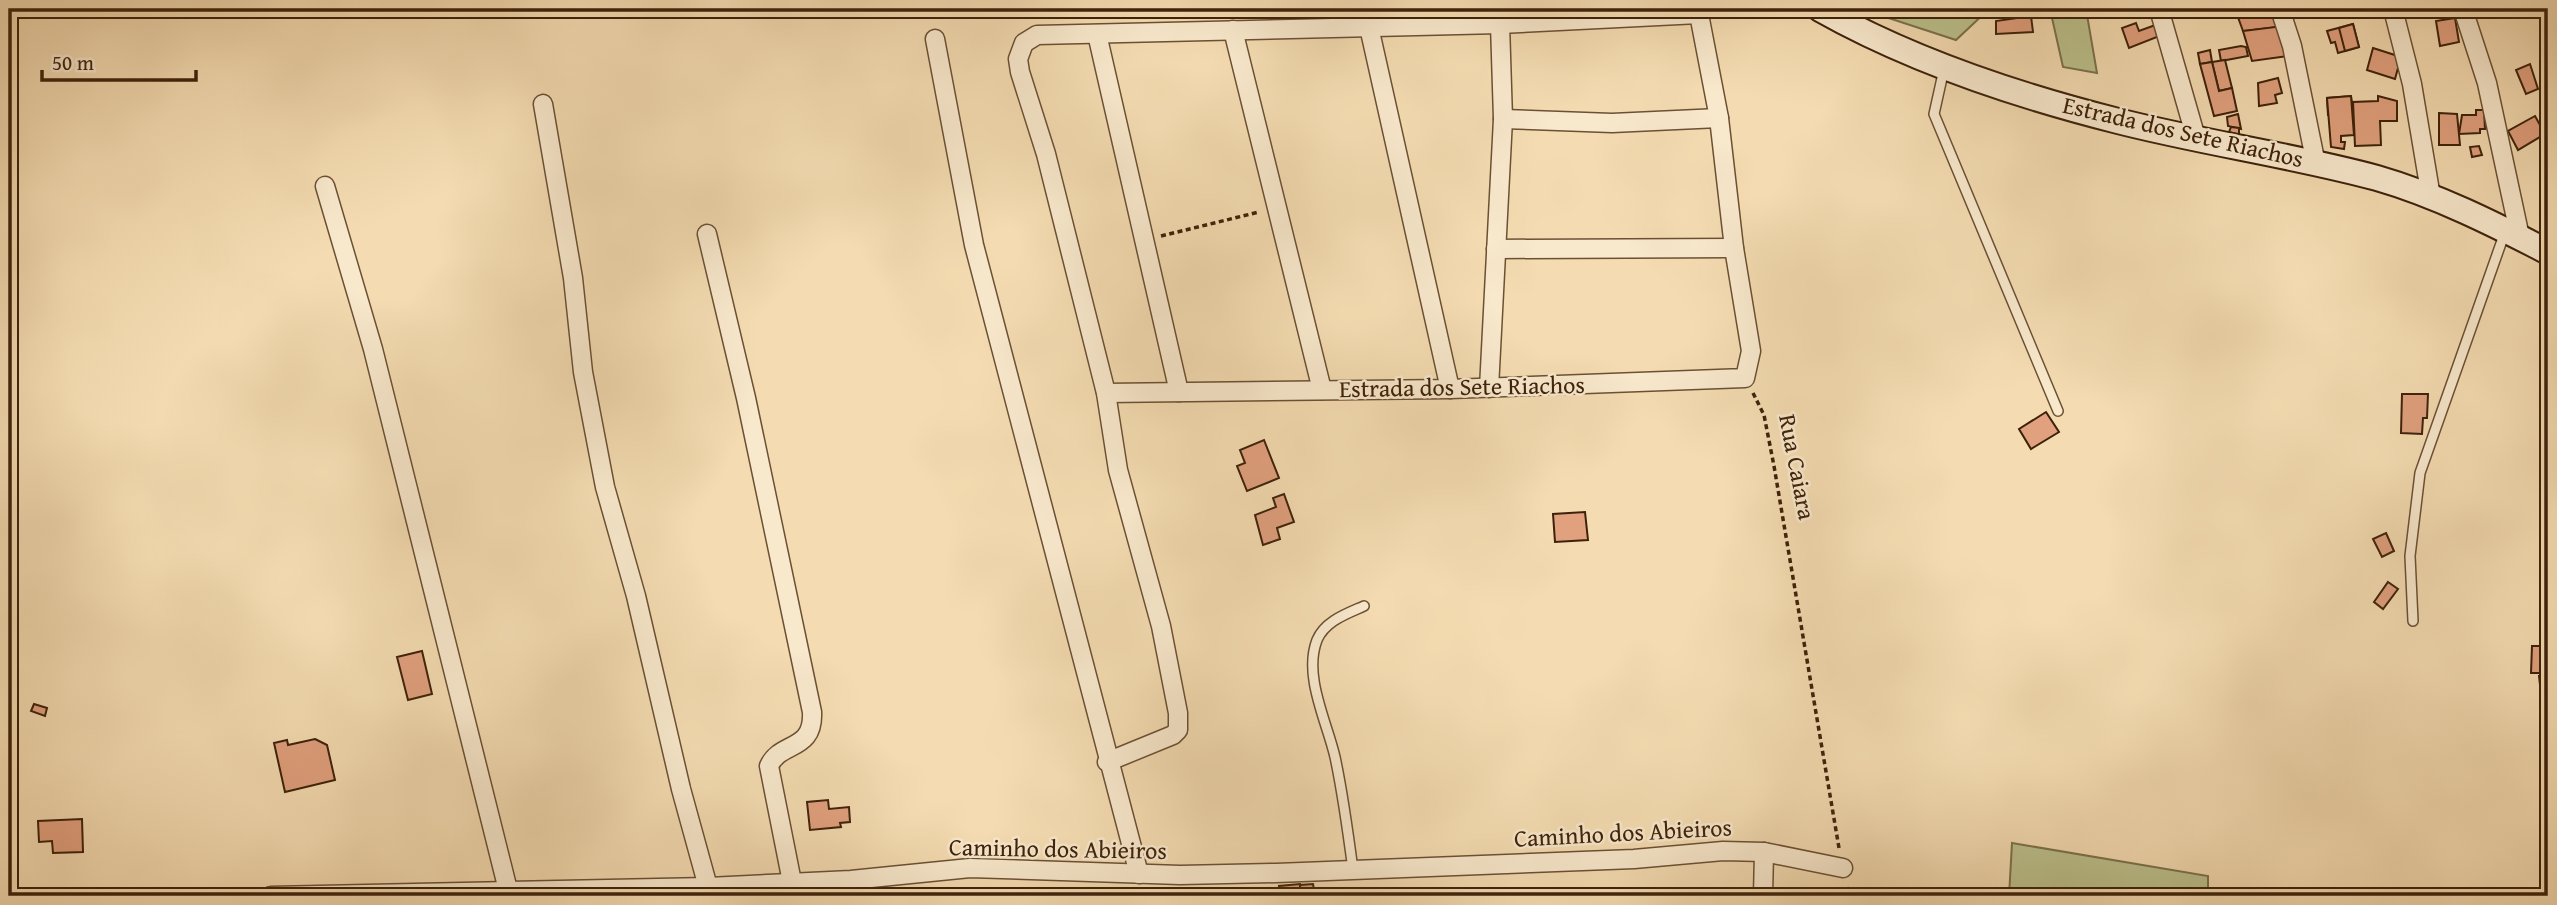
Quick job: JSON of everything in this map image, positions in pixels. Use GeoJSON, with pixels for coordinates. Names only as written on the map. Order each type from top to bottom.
{"type":"FeatureCollection","features":[{"type":"Feature","properties":{"kind":"street","name":"Estrada dos Sete Riachos"},"geometry":{"type":"LineString","coordinates":[[1820,9],[1903,51],[1944,67],[2118,121],[2380,179],[2431,197],[2548,252]]}},
{"type":"Feature","properties":{"kind":"street"},"geometry":{"type":"LineString","coordinates":[[2159,9],[2196,138]]}},
{"type":"Feature","properties":{"kind":"street"},"geometry":{"type":"LineString","coordinates":[[2280,9],[2291,46],[2316,164]]}},
{"type":"Feature","properties":{"kind":"street"},"geometry":{"type":"LineString","coordinates":[[2393,9],[2412,84],[2431,197]]}},
{"type":"Feature","properties":{"kind":"street"},"geometry":{"type":"LineString","coordinates":[[2463,9],[2487,83],[2513,234]]}},
{"type":"Feature","properties":{"kind":"street"},"geometry":{"type":"LineString","coordinates":[[1108,762],[1169,738],[1178,730],[1179,723],[1161,626],[1118,470],[1106,393],[1046,154],[1018,60],[1024,43],[1037,35],[1500,24],[1698,12],[1719,118],[1734,248],[1751,351],[1750,368],[1745,379]]}},
{"type":"Feature","properties":{"kind":"street"},"geometry":{"type":"LineString","coordinates":[[1489,388],[1503,119],[1500,24]]}},
{"type":"Feature","properties":{"kind":"street"},"geometry":{"type":"LineString","coordinates":[[1369,27],[1450,389]]}},
{"type":"Feature","properties":{"kind":"street"},"geometry":{"type":"LineString","coordinates":[[1233,30],[1322,390]]}},
{"type":"Feature","properties":{"kind":"street"},"geometry":{"type":"LineString","coordinates":[[1097,34],[1179,392]]}},
{"type":"Feature","properties":{"kind":"street"},"geometry":{"type":"LineString","coordinates":[[934,39],[974,244],[1059,558],[1108,762],[1139,874]]}},
{"type":"Feature","properties":{"kind":"street"},"geometry":{"type":"LineString","coordinates":[[542,104],[573,278],[583,372],[605,487],[636,596],[681,789],[708,887]]}},
{"type":"Feature","properties":{"kind":"street"},"geometry":{"type":"LineString","coordinates":[[1503,119],[1612,123],[1719,118]]}},
{"type":"Feature","properties":{"kind":"street"},"geometry":{"type":"LineString","coordinates":[[326,186],[373,349],[508,890]]}},
{"type":"Feature","properties":{"kind":"street"},"geometry":{"type":"LineString","coordinates":[[708,234],[812,712],[812,727],[807,736],[773,759],[769,766],[796,889]]}},
{"type":"Feature","properties":{"kind":"street"},"geometry":{"type":"LineString","coordinates":[[1496,249],[1734,248]]}},
{"type":"Feature","properties":{"kind":"street","name":"Estrada dos Sete Riachos"},"geometry":{"type":"LineString","coordinates":[[1106,393],[1450,389],[1745,379]]}},
{"type":"Feature","properties":{"kind":"street","name":"Caminho dos Abieiros"},"geometry":{"type":"LineString","coordinates":[[271,896],[508,890],[663,892],[708,887],[796,889],[851,880],[970,868],[1139,874],[1353,870],[1634,859],[1723,851],[1764,852],[1843,868]]}},
{"type":"Feature","properties":{"kind":"street"},"geometry":{"type":"LineString","coordinates":[[1763,896],[1764,852]]}},
{"type":"Feature","properties":{"kind":"lane"},"geometry":{"type":"LineString","coordinates":[[1944,67],[1934,114],[2058,411]]}},
{"type":"Feature","properties":{"kind":"lane"},"geometry":{"type":"LineString","coordinates":[[2413,621],[2410,556],[2420,473],[2513,234]]}},
{"type":"Feature","properties":{"kind":"lane"},"geometry":{"type":"LineString","coordinates":[[2546,624],[2548,595]]}},
{"type":"Feature","properties":{"kind":"lane"},"geometry":{"type":"LineString","coordinates":[[1353,870],[1335,756],[1318,694],[1314,652],[1323,630],[1335,620],[1364,606]]}},
{"type":"Feature","properties":{"kind":"path"},"geometry":{"type":"LineString","coordinates":[[1144,240],[1278,207]]}},
{"type":"Feature","properties":{"kind":"path","name":"Rua Caiara"},"geometry":{"type":"LineString","coordinates":[[1745,379],[1764,415],[1848,896]]}},
{"type":"Feature","properties":{"kind":"green space"},"geometry":{"type":"Polygon","coordinates":[[[1882,9],[1989,9],[1956,40],[1879,15],[1882,9]]]}},
{"type":"Feature","properties":{"kind":"green space"},"geometry":{"type":"Polygon","coordinates":[[[2050,9],[2086,9],[2097,73],[2063,67],[2050,9]]]}},
{"type":"Feature","properties":{"kind":"green space"},"geometry":{"type":"Polygon","coordinates":[[[2012,843],[2208,876],[2208,896],[2009,896],[2012,843]]]}},
{"type":"Feature","properties":{"kind":"building"},"geometry":{"type":"Polygon","coordinates":[[[2235,9],[2247,9],[2247,13],[2277,9],[2279,27],[2243,31],[2235,9]]]}},
{"type":"Feature","properties":{"kind":"building"},"geometry":{"type":"Polygon","coordinates":[[[2031,16],[2033,32],[1996,34],[1996,21],[2031,16]]]}},
{"type":"Feature","properties":{"kind":"building"},"geometry":{"type":"Polygon","coordinates":[[[2455,18],[2459,42],[2440,46],[2436,21],[2455,18]]]}},
{"type":"Feature","properties":{"kind":"building"},"geometry":{"type":"Polygon","coordinates":[[[2136,23],[2139,31],[2158,24],[2162,35],[2129,48],[2122,28],[2136,23]]]}},
{"type":"Feature","properties":{"kind":"building"},"geometry":{"type":"Polygon","coordinates":[[[2353,24],[2359,47],[2338,53],[2335,42],[2331,43],[2327,31],[2353,24]]]}},
{"type":"Feature","properties":{"kind":"building"},"geometry":{"type":"Polygon","coordinates":[[[2353,24],[2359,47],[2345,51],[2339,28],[2353,24]]]}},
{"type":"Feature","properties":{"kind":"building"},"geometry":{"type":"Polygon","coordinates":[[[2283,26],[2288,56],[2252,61],[2243,31],[2283,26]]]}},
{"type":"Feature","properties":{"kind":"building"},"geometry":{"type":"Polygon","coordinates":[[[2246,47],[2248,56],[2221,61],[2219,50],[2246,47]]]}},
{"type":"Feature","properties":{"kind":"building"},"geometry":{"type":"Polygon","coordinates":[[[2373,48],[2401,57],[2395,79],[2367,70],[2373,48]]]}},
{"type":"Feature","properties":{"kind":"building"},"geometry":{"type":"Polygon","coordinates":[[[2210,50],[2212,62],[2200,64],[2198,53],[2210,50]]]}},
{"type":"Feature","properties":{"kind":"building"},"geometry":{"type":"Polygon","coordinates":[[[2225,60],[2232,88],[2219,91],[2212,62],[2225,60]]]}},
{"type":"Feature","properties":{"kind":"building"},"geometry":{"type":"Polygon","coordinates":[[[2548,60],[2548,91],[2540,62],[2548,60]]]}},
{"type":"Feature","properties":{"kind":"building"},"geometry":{"type":"Polygon","coordinates":[[[2212,62],[2219,91],[2232,88],[2237,111],[2214,116],[2200,64],[2212,62]]]}},
{"type":"Feature","properties":{"kind":"building"},"geometry":{"type":"Polygon","coordinates":[[[2530,64],[2538,89],[2526,94],[2516,70],[2530,64]]]}},
{"type":"Feature","properties":{"kind":"building"},"geometry":{"type":"Polygon","coordinates":[[[2278,78],[2282,93],[2275,95],[2277,103],[2259,106],[2258,83],[2278,78]]]}},
{"type":"Feature","properties":{"kind":"building"},"geometry":{"type":"Polygon","coordinates":[[[2351,96],[2353,112],[2328,115],[2327,98],[2351,96]]]}},
{"type":"Feature","properties":{"kind":"building"},"geometry":{"type":"Polygon","coordinates":[[[2351,96],[2354,135],[2341,136],[2341,142],[2345,142],[2344,149],[2331,147],[2327,98],[2351,96]]]}},
{"type":"Feature","properties":{"kind":"building"},"geometry":{"type":"Polygon","coordinates":[[[2378,96],[2397,101],[2397,121],[2380,121],[2381,145],[2355,146],[2353,102],[2378,101],[2378,96]]]}},
{"type":"Feature","properties":{"kind":"building"},"geometry":{"type":"Polygon","coordinates":[[[2476,110],[2484,110],[2485,129],[2480,129],[2480,133],[2459,134],[2462,115],[2476,115],[2476,110]]]}},
{"type":"Feature","properties":{"kind":"building"},"geometry":{"type":"Polygon","coordinates":[[[2439,113],[2457,114],[2460,145],[2439,145],[2439,113]]]}},
{"type":"Feature","properties":{"kind":"building"},"geometry":{"type":"Polygon","coordinates":[[[2238,114],[2241,129],[2228,126],[2227,117],[2238,114]]]}},
{"type":"Feature","properties":{"kind":"building"},"geometry":{"type":"Polygon","coordinates":[[[2535,116],[2545,134],[2518,150],[2508,131],[2535,116]]]}},
{"type":"Feature","properties":{"kind":"building"},"geometry":{"type":"Polygon","coordinates":[[[2231,127],[2239,128],[2239,135],[2229,132],[2231,127]]]}},
{"type":"Feature","properties":{"kind":"building"},"geometry":{"type":"Polygon","coordinates":[[[2479,146],[2482,155],[2472,157],[2470,147],[2479,146]]]}},
{"type":"Feature","properties":{"kind":"building"},"geometry":{"type":"Polygon","coordinates":[[[2402,394],[2428,394],[2427,418],[2423,418],[2422,434],[2401,433],[2402,394]]]}},
{"type":"Feature","properties":{"kind":"building"},"geometry":{"type":"Polygon","coordinates":[[[2046,412],[2059,432],[2031,449],[2019,429],[2046,412]]]}},
{"type":"Feature","properties":{"kind":"building"},"geometry":{"type":"Polygon","coordinates":[[[1264,440],[1279,478],[1247,491],[1237,466],[1245,463],[1240,450],[1264,440]]]}},
{"type":"Feature","properties":{"kind":"building"},"geometry":{"type":"Polygon","coordinates":[[[1284,494],[1294,522],[1277,528],[1280,539],[1263,545],[1255,515],[1276,507],[1273,498],[1284,494]]]}},
{"type":"Feature","properties":{"kind":"building"},"geometry":{"type":"Polygon","coordinates":[[[1585,512],[1588,540],[1555,542],[1553,514],[1585,512]]]}},
{"type":"Feature","properties":{"kind":"building"},"geometry":{"type":"Polygon","coordinates":[[[2386,533],[2394,551],[2382,557],[2373,539],[2386,533]]]}},
{"type":"Feature","properties":{"kind":"building"},"geometry":{"type":"Polygon","coordinates":[[[2388,582],[2398,589],[2383,609],[2374,602],[2388,582]]]}},
{"type":"Feature","properties":{"kind":"building"},"geometry":{"type":"Polygon","coordinates":[[[2532,646],[2548,646],[2548,673],[2531,673],[2532,646]]]}},
{"type":"Feature","properties":{"kind":"building"},"geometry":{"type":"Polygon","coordinates":[[[422,651],[432,694],[408,700],[397,657],[422,651]]]}},
{"type":"Feature","properties":{"kind":"building"},"geometry":{"type":"Polygon","coordinates":[[[2548,675],[2548,685],[2540,685],[2539,676],[2548,675]]]}},
{"type":"Feature","properties":{"kind":"building"},"geometry":{"type":"Polygon","coordinates":[[[34,704],[47,708],[45,716],[31,711],[34,704]]]}},
{"type":"Feature","properties":{"kind":"building"},"geometry":{"type":"Polygon","coordinates":[[[315,739],[327,745],[335,780],[285,792],[274,743],[287,740],[288,745],[315,739]]]}},
{"type":"Feature","properties":{"kind":"building"},"geometry":{"type":"Polygon","coordinates":[[[828,800],[829,809],[849,807],[850,822],[840,823],[841,827],[810,830],[807,802],[828,800]]]}},
{"type":"Feature","properties":{"kind":"building"},"geometry":{"type":"Polygon","coordinates":[[[82,819],[83,852],[53,853],[52,841],[39,842],[38,821],[82,819]]]}},
{"type":"Feature","properties":{"kind":"building"},"geometry":{"type":"Polygon","coordinates":[[[1300,884],[1302,896],[1274,896],[1273,892],[1280,891],[1279,886],[1300,884]]]}},
{"type":"Feature","properties":{"kind":"building"},"geometry":{"type":"Polygon","coordinates":[[[1313,884],[1314,890],[1301,893],[1300,885],[1313,884]]]}}]}
